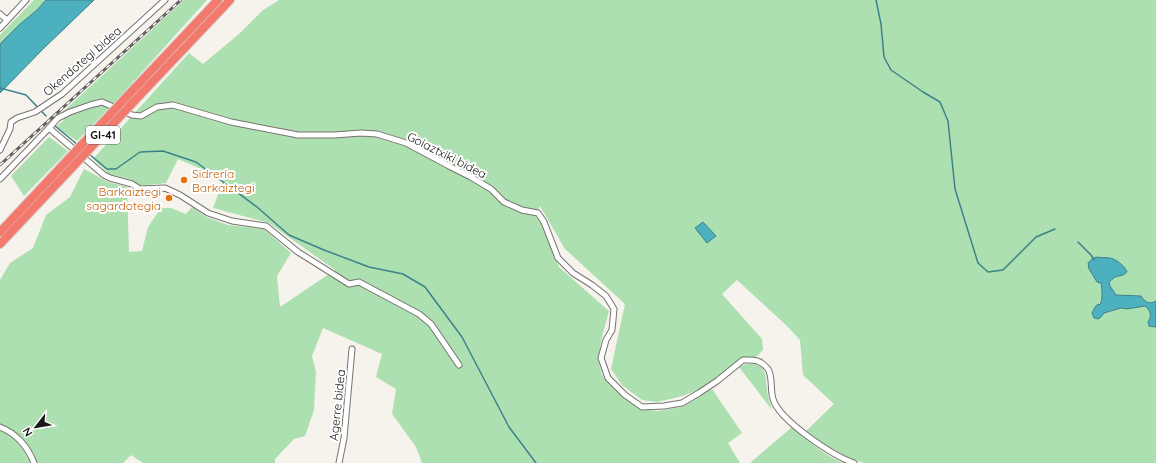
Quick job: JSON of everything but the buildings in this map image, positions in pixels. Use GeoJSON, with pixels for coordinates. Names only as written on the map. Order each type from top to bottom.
{"type":"FeatureCollection","features":[{"type":"Feature","properties":{"kind":"highway","name":"GI-41"},"geometry":{"type":"LineString","coordinates":[[0,244],[63,171],[218,0]]}},
{"type":"Feature","properties":{"kind":"highway","name":"GI-41"},"geometry":{"type":"LineString","coordinates":[[136,92],[230,1]]}},
{"type":"Feature","properties":{"kind":"highway","name":"GI-41"},"geometry":{"type":"LineString","coordinates":[[0,232],[63,171]]}},
{"type":"Feature","properties":{"kind":"street"},"geometry":{"type":"LineString","coordinates":[[0,28],[26,0]]}},
{"type":"Feature","properties":{"kind":"street","name":"Okendotegi bidea"},"geometry":{"type":"LineString","coordinates":[[0,150],[10,129],[11,122],[17,118],[35,112],[62,94],[165,0]]}},
{"type":"Feature","properties":{"kind":"street"},"geometry":{"type":"LineString","coordinates":[[0,14],[7,20]]}},
{"type":"Feature","properties":{"kind":"street","name":"Goiaztxiki bidea"},"geometry":{"type":"LineString","coordinates":[[0,179],[58,118],[70,112],[102,102],[132,115],[142,116],[158,107],[173,106],[231,122],[298,134],[377,134],[406,143],[471,177],[490,189],[504,202],[522,210],[538,213],[544,222],[558,258],[573,273],[606,296],[614,309],[612,330],[606,340],[601,358],[608,378],[625,395],[642,407],[682,403],[718,381],[743,360],[758,361],[769,371],[773,400],[790,422],[826,450],[854,463]]}},
{"type":"Feature","properties":{"kind":"street"},"geometry":{"type":"LineString","coordinates":[[49,128],[104,175],[132,184],[140,189],[165,188],[180,195],[208,213],[232,221],[266,226],[298,252],[349,284],[359,282],[419,314],[431,324],[459,365]]}},
{"type":"Feature","properties":{"kind":"street","name":"Agerre bidea"},"geometry":{"type":"LineString","coordinates":[[339,463],[344,438],[352,349]]}},
{"type":"Feature","properties":{"kind":"street"},"geometry":{"type":"LineString","coordinates":[[0,427],[13,434],[21,441],[34,463]]}},
{"type":"Feature","properties":{"kind":"green space"},"geometry":{"type":"Polygon","coordinates":[[[34,0],[46,0],[0,44],[0,35],[34,0]]]}},
{"type":"Feature","properties":{"kind":"green space"},"geometry":{"type":"Polygon","coordinates":[[[184,0],[207,0],[116,101],[77,141],[56,127],[64,120],[65,110],[184,0]]]}},
{"type":"Feature","properties":{"kind":"green space"},"geometry":{"type":"Polygon","coordinates":[[[279,0],[1156,0],[1156,463],[864,463],[837,454],[806,431],[834,404],[803,375],[800,340],[737,280],[722,294],[762,339],[763,350],[756,357],[743,357],[699,390],[679,397],[657,402],[642,400],[622,385],[611,369],[625,304],[565,249],[540,206],[535,216],[541,222],[559,267],[609,311],[598,359],[602,375],[614,389],[640,409],[658,411],[682,407],[712,389],[742,433],[728,443],[740,463],[422,463],[416,447],[392,414],[396,389],[376,377],[382,354],[323,328],[312,356],[316,372],[314,410],[305,436],[294,439],[275,459],[275,463],[143,463],[131,455],[123,463],[0,463],[0,280],[10,263],[33,248],[46,215],[70,197],[84,169],[108,182],[127,187],[129,252],[142,251],[148,227],[161,208],[171,208],[186,214],[192,207],[206,217],[228,225],[264,229],[291,253],[277,276],[280,307],[335,270],[269,223],[213,208],[224,179],[178,159],[166,183],[138,186],[129,179],[109,174],[93,159],[189,53],[203,64],[239,34],[263,10],[279,0]]]}},
{"type":"Feature","properties":{"kind":"green space"},"geometry":{"type":"Polygon","coordinates":[[[49,137],[68,151],[24,196],[11,176],[49,137]]]}},
{"type":"Feature","properties":{"kind":"green space"},"geometry":{"type":"Polygon","coordinates":[[[746,364],[756,364],[761,367],[765,373],[768,397],[772,410],[739,367],[746,364]]]}},
{"type":"Feature","properties":{"kind":"green space"},"geometry":{"type":"Polygon","coordinates":[[[792,427],[830,457],[844,463],[750,463],[792,427]]]}},
{"type":"Feature","properties":{"kind":"water"},"geometry":{"type":"Polygon","coordinates":[[[46,0],[94,0],[0,93],[0,44],[46,0]]]}},
{"type":"Feature","properties":{"kind":"water"},"geometry":{"type":"Polygon","coordinates":[[[703,222],[716,236],[707,243],[695,228],[703,222]]]}},
{"type":"Feature","properties":{"kind":"water"},"geometry":{"type":"Polygon","coordinates":[[[1096,257],[1114,259],[1126,270],[1127,272],[1123,275],[1115,277],[1109,282],[1116,295],[1141,296],[1149,303],[1156,301],[1156,327],[1149,326],[1148,322],[1150,314],[1149,310],[1145,306],[1127,309],[1121,308],[1104,313],[1098,319],[1094,318],[1092,313],[1095,307],[1101,303],[1102,289],[1101,283],[1097,282],[1089,269],[1088,263],[1096,257]]]}},
{"type":"Feature","properties":{"kind":"waterway"},"geometry":{"type":"LineString","coordinates":[[876,0],[881,24],[884,57],[891,70],[940,102],[948,121],[955,189],[978,263],[988,272],[1003,270],[1036,237],[1055,229]]}},
{"type":"Feature","properties":{"kind":"waterway"},"geometry":{"type":"LineString","coordinates":[[0,88],[26,95],[46,116]]}},
{"type":"Feature","properties":{"kind":"waterway"},"geometry":{"type":"LineString","coordinates":[[55,126],[78,145]]}},
{"type":"Feature","properties":{"kind":"waterway"},"geometry":{"type":"LineString","coordinates":[[89,154],[107,169],[116,169],[140,152],[163,151],[196,162],[257,207],[289,235],[369,267],[403,274],[425,287],[462,337],[509,427],[536,463]]}},
{"type":"Feature","properties":{"kind":"waterway"},"geometry":{"type":"LineString","coordinates":[[1078,242],[1094,260]]}},
{"type":"Feature","properties":{"kind":"railway"},"geometry":{"type":"LineString","coordinates":[[0,165],[181,0]]}},
{"type":"Feature","properties":{"kind":"place","name":"Sidrería Barkaiztegi"},"geometry":{"type":"Point","coordinates":[184,180]}},
{"type":"Feature","properties":{"kind":"place","name":"Barkaiztegi sagardotegia"},"geometry":{"type":"Point","coordinates":[169,198]}}]}
